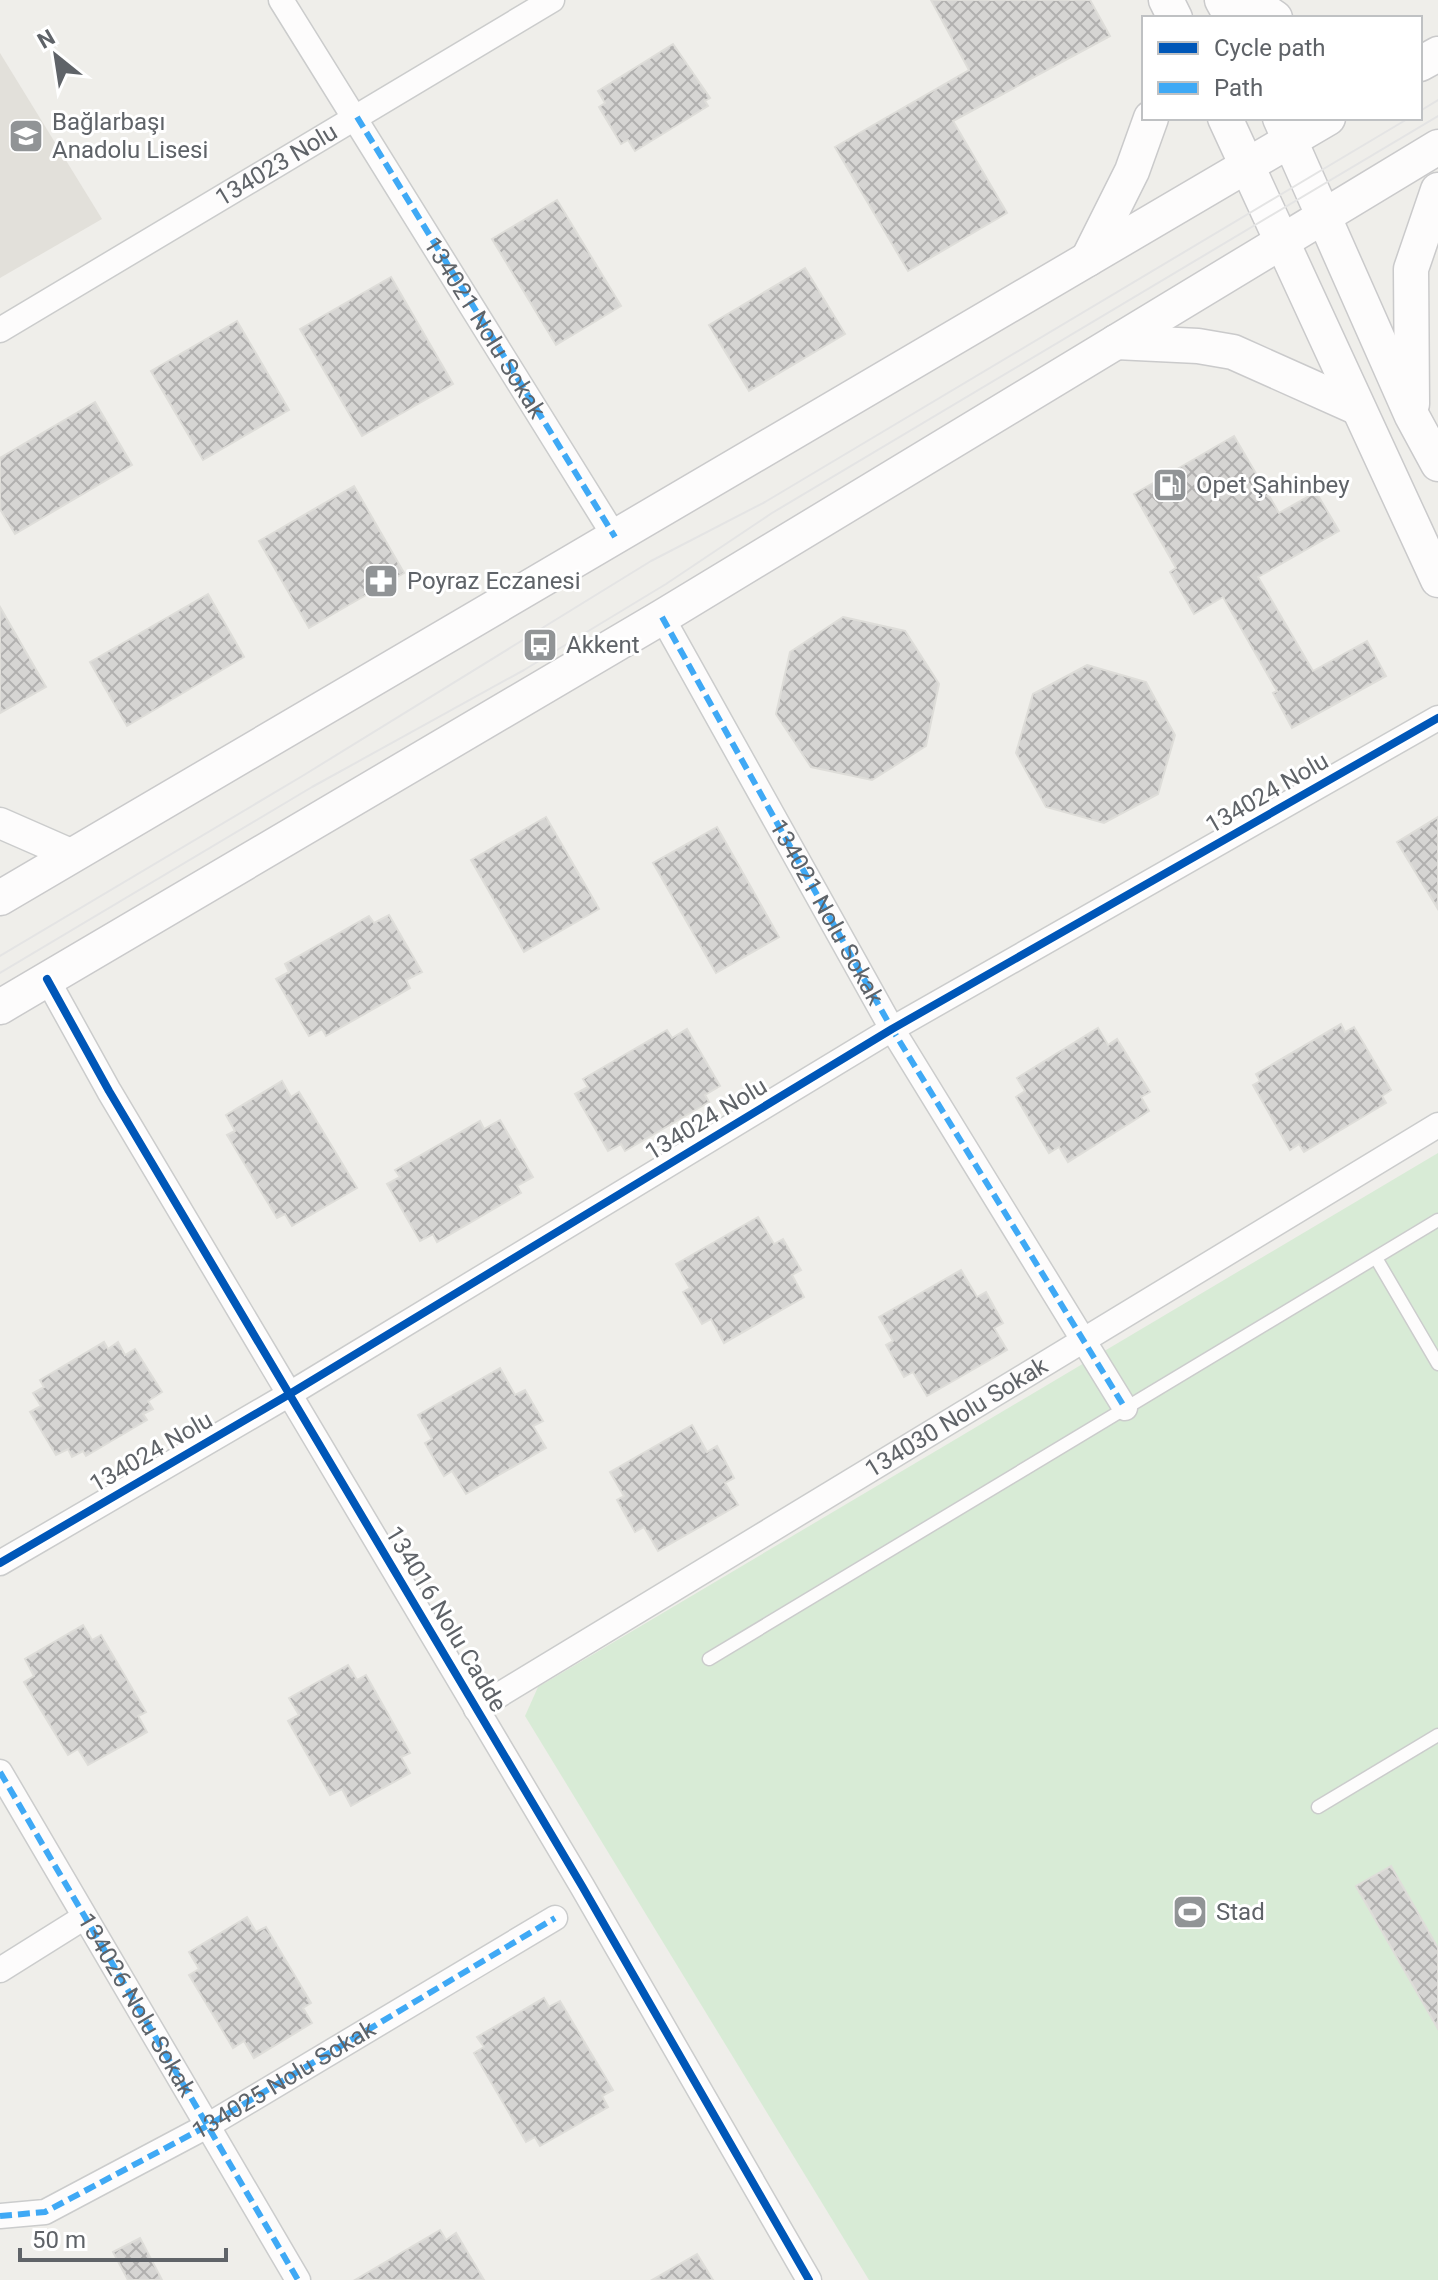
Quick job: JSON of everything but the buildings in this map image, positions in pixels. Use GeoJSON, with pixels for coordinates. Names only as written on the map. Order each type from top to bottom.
{"type":"FeatureCollection","features":[{"type":"Feature","properties":{"kind":"main road"},"geometry":{"type":"LineString","coordinates":[[1249,0],[1272,16]]}},
{"type":"Feature","properties":{"kind":"main road"},"geometry":{"type":"LineString","coordinates":[[1088,259],[1132,171],[1150,120]]}},
{"type":"Feature","properties":{"kind":"main road"},"geometry":{"type":"LineString","coordinates":[[1226,120],[1280,243],[1438,580]]}},
{"type":"Feature","properties":{"kind":"main road"},"geometry":{"type":"LineString","coordinates":[[0,898],[1248,165],[1286,129],[1320,120]]}},
{"type":"Feature","properties":{"kind":"main road"},"geometry":{"type":"LineString","coordinates":[[1286,129],[1412,416],[1438,464]]}},
{"type":"Feature","properties":{"kind":"main road"},"geometry":{"type":"LineString","coordinates":[[0,1007],[662,617],[1438,147]]}},
{"type":"Feature","properties":{"kind":"main road"},"geometry":{"type":"LineString","coordinates":[[1412,416],[1411,269],[1438,190]]}},
{"type":"Feature","properties":{"kind":"main road"},"geometry":{"type":"LineString","coordinates":[[1116,342],[1198,346],[1233,352],[1356,407]]}},
{"type":"Feature","properties":{"kind":"street","name":"134021 Nolu Sokak"},"geometry":{"type":"LineString","coordinates":[[281,0],[357,117],[615,537]]}},
{"type":"Feature","properties":{"kind":"street","name":"134023 Nolu"},"geometry":{"type":"LineString","coordinates":[[0,330],[552,0]]}},
{"type":"Feature","properties":{"kind":"street","name":"134021 Nolu Sokak"},"geometry":{"type":"LineString","coordinates":[[662,617],[892,1029],[1125,1408]]}},
{"type":"Feature","properties":{"kind":"street","name":"134024 Nolu"},"geometry":{"type":"LineString","coordinates":[[0,1563],[288,1395],[892,1029],[1438,718]]}},
{"type":"Feature","properties":{"kind":"street"},"geometry":{"type":"LineString","coordinates":[[0,823],[73,855]]}},
{"type":"Feature","properties":{"kind":"street","name":"134016 Nolu Cadde"},"geometry":{"type":"LineString","coordinates":[[47,979],[109,1091],[476,1709],[809,2280]]}},
{"type":"Feature","properties":{"kind":"street","name":"134030 Nolu Sokak"},"geometry":{"type":"LineString","coordinates":[[476,1709],[1438,1125]]}},
{"type":"Feature","properties":{"kind":"street","name":"134026 Nolu Sokak"},"geometry":{"type":"LineString","coordinates":[[0,1772],[298,2280]]}},
{"type":"Feature","properties":{"kind":"street"},"geometry":{"type":"LineString","coordinates":[[0,1970],[83,1918]]}},
{"type":"Feature","properties":{"kind":"street","name":"134025 Nolu Sokak"},"geometry":{"type":"LineString","coordinates":[[0,2216],[45,2212],[207,2126],[555,1918]]}},
{"type":"Feature","properties":{"kind":"lane"},"geometry":{"type":"LineString","coordinates":[[709,1659],[1438,1220]]}},
{"type":"Feature","properties":{"kind":"lane"},"geometry":{"type":"LineString","coordinates":[[1376,1258],[1438,1364]]}},
{"type":"Feature","properties":{"kind":"lane"},"geometry":{"type":"LineString","coordinates":[[1318,1807],[1438,1735]]}},
{"type":"Feature","properties":{"kind":"shaded area","name":"Bağlarbaşı Anadolu Lisesi"},"geometry":{"type":"Polygon","coordinates":[[[0,53],[102,219],[0,278],[0,53]]]}},
{"type":"Feature","properties":{"kind":"green space"},"geometry":{"type":"Polygon","coordinates":[[[1438,1153],[1438,2280],[869,2280],[525,1716],[538,1687],[1438,1153]]]}},
{"type":"Feature","properties":{"kind":"tram line"},"geometry":{"type":"LineString","coordinates":[[1422,110],[1438,100]]}},
{"type":"Feature","properties":{"kind":"tram line"},"geometry":{"type":"LineString","coordinates":[[0,973],[312,787],[524,670],[666,584],[772,513],[1438,116]]}},
{"type":"Feature","properties":{"kind":"tram line"},"geometry":{"type":"LineString","coordinates":[[0,956],[304,775],[651,561],[765,502],[1406,120]]}},
{"type":"Feature","properties":{"kind":"marked path"},"geometry":{"type":"LineString","coordinates":[[357,117],[615,537]]}},
{"type":"Feature","properties":{"kind":"marked path"},"geometry":{"type":"LineString","coordinates":[[662,617],[892,1029],[1125,1408]]}},
{"type":"Feature","properties":{"kind":"marked path"},"geometry":{"type":"LineString","coordinates":[[0,1772],[298,2280]]}},
{"type":"Feature","properties":{"kind":"marked path"},"geometry":{"type":"LineString","coordinates":[[0,2216],[45,2212],[207,2126],[555,1918]]}},
{"type":"Feature","properties":{"kind":"cycle path"},"geometry":{"type":"LineString","coordinates":[[0,1563],[288,1395],[892,1029],[1438,718]]}},
{"type":"Feature","properties":{"kind":"cycle path"},"geometry":{"type":"LineString","coordinates":[[47,979],[109,1091],[582,1886],[809,2280]]}},
{"type":"Feature","properties":{"kind":"place","name":"Bağlarbaşı Anadolu Lisesi"},"geometry":{"type":"Point","coordinates":[26,136]}},
{"type":"Feature","properties":{"kind":"place","name":"Opet Şahinbey"},"geometry":{"type":"Point","coordinates":[1170,485]}},
{"type":"Feature","properties":{"kind":"place","name":"Poyraz Eczanesi"},"geometry":{"type":"Point","coordinates":[381,581]}},
{"type":"Feature","properties":{"kind":"place","name":"Akkent"},"geometry":{"type":"Point","coordinates":[540,645]}},
{"type":"Feature","properties":{"kind":"place","name":"Stad"},"geometry":{"type":"Point","coordinates":[1190,1912]}}]}
